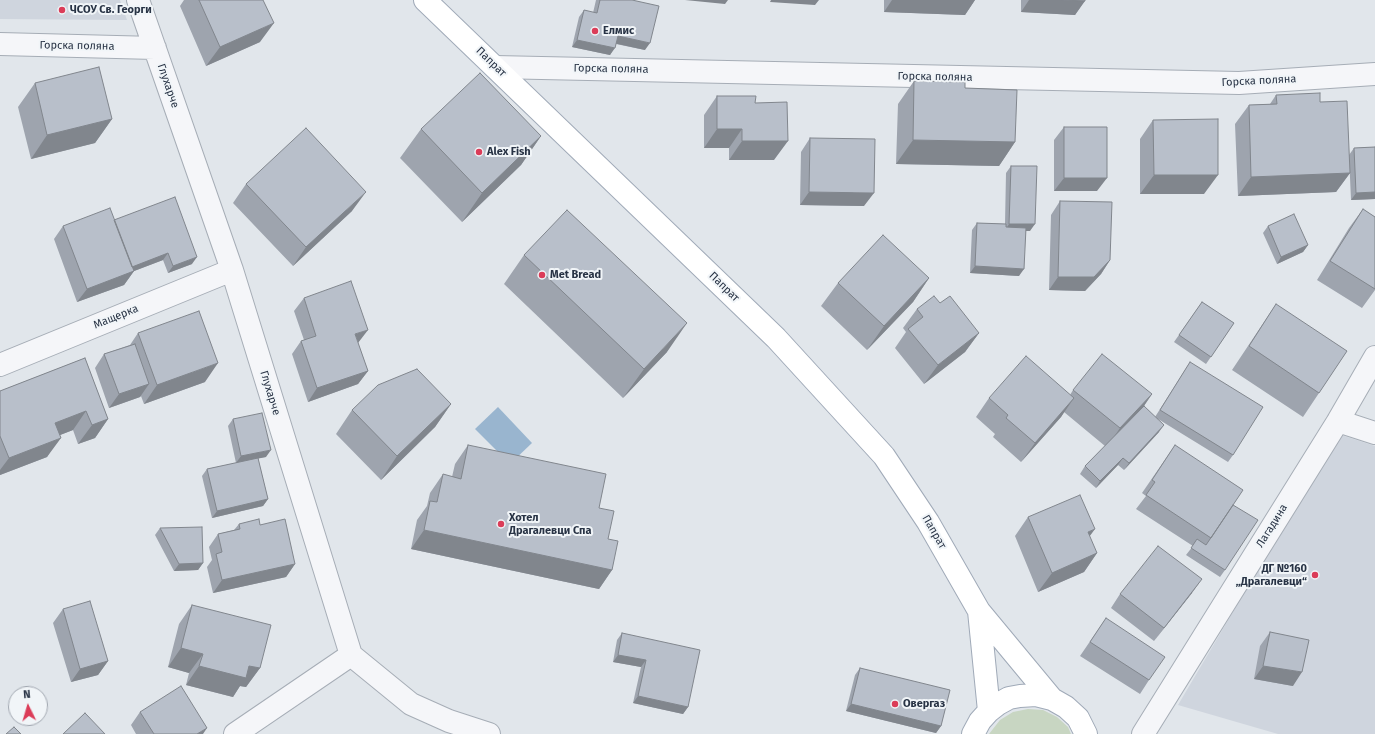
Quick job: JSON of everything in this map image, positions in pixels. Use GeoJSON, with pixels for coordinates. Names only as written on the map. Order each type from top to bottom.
{"type":"FeatureCollection","features":[{"type":"Feature","properties":{"kind":"main road","name":"Папрат"},"geometry":{"type":"LineString","coordinates":[[425,0],[776,338],[884,456],[928,522],[979,611],[1052,699]]}},
{"type":"Feature","properties":{"kind":"main road","name":"Папрат"},"geometry":{"type":"LineString","coordinates":[[979,611],[989,711]]}},
{"type":"Feature","properties":{"kind":"main road"},"geometry":{"type":"LineString","coordinates":[[973,734],[980,721],[998,704],[1009,698],[1036,695],[1052,699],[1066,707],[1078,718],[1086,734]]}},
{"type":"Feature","properties":{"kind":"street","name":"Глухарче"},"geometry":{"type":"LineString","coordinates":[[138,0],[232,270],[351,655]]}},
{"type":"Feature","properties":{"kind":"street","name":"Горска поляна"},"geometry":{"type":"LineString","coordinates":[[0,44],[155,48]]}},
{"type":"Feature","properties":{"kind":"street","name":"Горска поляна"},"geometry":{"type":"LineString","coordinates":[[495,66],[1239,83],[1375,74]]}},
{"type":"Feature","properties":{"kind":"street","name":"Мащерка"},"geometry":{"type":"LineString","coordinates":[[0,365],[232,270]]}},
{"type":"Feature","properties":{"kind":"street","name":"Лагадина"},"geometry":{"type":"LineString","coordinates":[[1143,734],[1338,421],[1375,357]]}},
{"type":"Feature","properties":{"kind":"street"},"geometry":{"type":"LineString","coordinates":[[1338,421],[1375,434]]}},
{"type":"Feature","properties":{"kind":"street"},"geometry":{"type":"LineString","coordinates":[[235,734],[351,655],[411,704],[445,728],[489,734]]}},
{"type":"Feature","properties":{"kind":"shaded area","name":"ЧСОУ Св. Георги"},"geometry":{"type":"Polygon","coordinates":[[[0,0],[120,0],[127,20],[0,19],[0,0]]]}},
{"type":"Feature","properties":{"kind":"shaded area","name":"ДГ №160 „Драгалевци“"},"geometry":{"type":"Polygon","coordinates":[[[1338,434],[1375,446],[1375,734],[1278,734],[1178,705],[1338,434]]]}},
{"type":"Feature","properties":{"kind":"green space"},"geometry":{"type":"Polygon","coordinates":[[[1028,709],[1043,710],[1057,717],[1068,727],[1071,734],[989,734],[1000,720],[1013,712],[1028,709]]]}},
{"type":"Feature","properties":{"kind":"water"},"geometry":{"type":"Polygon","coordinates":[[[498,407],[532,443],[510,464],[475,429],[498,407]]]}},
{"type":"Feature","properties":{"kind":"building"},"geometry":{"type":"Polygon","coordinates":[[[199,0],[263,0],[274,23],[220,47],[199,0]]]}},
{"type":"Feature","properties":{"kind":"building"},"geometry":{"type":"Polygon","coordinates":[[[600,0],[632,0],[659,6],[650,43],[618,36],[615,48],[577,40],[584,10],[597,13],[600,0]]]}},
{"type":"Feature","properties":{"kind":"building"},"geometry":{"type":"Polygon","coordinates":[[[1062,0],[1085,0],[1085,1],[1062,0]]]}},
{"type":"Feature","properties":{"kind":"building"},"geometry":{"type":"Polygon","coordinates":[[[99,67],[112,119],[47,135],[35,83],[99,67]]]}},
{"type":"Feature","properties":{"kind":"building"},"geometry":{"type":"Polygon","coordinates":[[[480,73],[541,136],[482,193],[421,129],[480,73]]]}},
{"type":"Feature","properties":{"kind":"building"},"geometry":{"type":"Polygon","coordinates":[[[914,81],[965,82],[965,88],[1017,90],[1015,142],[913,140],[914,81]]]}},
{"type":"Feature","properties":{"kind":"building"},"geometry":{"type":"Polygon","coordinates":[[[1320,93],[1320,102],[1347,101],[1350,173],[1251,177],[1249,105],[1277,104],[1276,95],[1320,93]]]}},
{"type":"Feature","properties":{"kind":"building"},"geometry":{"type":"Polygon","coordinates":[[[717,96],[756,96],[755,103],[787,102],[788,141],[742,141],[742,129],[717,129],[717,96]]]}},
{"type":"Feature","properties":{"kind":"building"},"geometry":{"type":"Polygon","coordinates":[[[1218,119],[1218,175],[1154,175],[1153,120],[1218,119]]]}},
{"type":"Feature","properties":{"kind":"building"},"geometry":{"type":"Polygon","coordinates":[[[1064,127],[1107,127],[1107,178],[1064,178],[1064,127]]]}},
{"type":"Feature","properties":{"kind":"building"},"geometry":{"type":"Polygon","coordinates":[[[306,128],[366,192],[306,247],[246,184],[306,128]]]}},
{"type":"Feature","properties":{"kind":"building"},"geometry":{"type":"Polygon","coordinates":[[[810,138],[875,139],[874,193],[809,192],[810,138]]]}},
{"type":"Feature","properties":{"kind":"building"},"geometry":{"type":"Polygon","coordinates":[[[1375,147],[1375,192],[1356,193],[1354,148],[1375,147]]]}},
{"type":"Feature","properties":{"kind":"building"},"geometry":{"type":"Polygon","coordinates":[[[1011,166],[1037,166],[1035,224],[1009,224],[1011,166]]]}},
{"type":"Feature","properties":{"kind":"building"},"geometry":{"type":"Polygon","coordinates":[[[175,197],[197,257],[173,266],[168,253],[132,267],[114,220],[175,197]]]}},
{"type":"Feature","properties":{"kind":"building"},"geometry":{"type":"Polygon","coordinates":[[[1060,201],[1112,202],[1110,260],[1094,277],[1058,277],[1060,201]]]}},
{"type":"Feature","properties":{"kind":"building"},"geometry":{"type":"Polygon","coordinates":[[[110,208],[134,271],[87,289],[63,226],[110,208]]]}},
{"type":"Feature","properties":{"kind":"building"},"geometry":{"type":"Polygon","coordinates":[[[1363,209],[1375,217],[1375,289],[1330,261],[1363,209]]]}},
{"type":"Feature","properties":{"kind":"building"},"geometry":{"type":"Polygon","coordinates":[[[567,210],[687,323],[644,369],[524,255],[567,210]]]}},
{"type":"Feature","properties":{"kind":"building"},"geometry":{"type":"Polygon","coordinates":[[[1294,214],[1308,245],[1281,257],[1268,226],[1294,214]]]}},
{"type":"Feature","properties":{"kind":"building"},"geometry":{"type":"Polygon","coordinates":[[[977,223],[1006,224],[1006,227],[1026,228],[1024,269],[975,266],[977,223]]]}},
{"type":"Feature","properties":{"kind":"building"},"geometry":{"type":"Polygon","coordinates":[[[883,235],[929,278],[884,326],[838,283],[883,235]]]}},
{"type":"Feature","properties":{"kind":"building"},"geometry":{"type":"Polygon","coordinates":[[[351,281],[368,330],[355,334],[368,371],[317,388],[301,341],[316,336],[304,298],[351,281]]]}},
{"type":"Feature","properties":{"kind":"building"},"geometry":{"type":"Polygon","coordinates":[[[934,296],[940,303],[950,296],[979,333],[938,365],[908,329],[923,317],[917,309],[934,296]]]}},
{"type":"Feature","properties":{"kind":"building"},"geometry":{"type":"Polygon","coordinates":[[[1202,302],[1234,323],[1211,357],[1179,335],[1202,302]]]}},
{"type":"Feature","properties":{"kind":"building"},"geometry":{"type":"Polygon","coordinates":[[[1276,304],[1347,351],[1319,393],[1249,346],[1276,304]]]}},
{"type":"Feature","properties":{"kind":"building"},"geometry":{"type":"Polygon","coordinates":[[[199,311],[218,363],[157,385],[138,333],[199,311]]]}},
{"type":"Feature","properties":{"kind":"building"},"geometry":{"type":"Polygon","coordinates":[[[135,344],[149,384],[119,394],[104,354],[135,344]]]}},
{"type":"Feature","properties":{"kind":"building"},"geometry":{"type":"Polygon","coordinates":[[[1102,354],[1152,394],[1120,428],[1073,390],[1102,354]]]}},
{"type":"Feature","properties":{"kind":"building"},"geometry":{"type":"Polygon","coordinates":[[[1026,356],[1074,398],[1035,443],[1006,418],[1008,415],[989,398],[1026,356]]]}},
{"type":"Feature","properties":{"kind":"building"},"geometry":{"type":"Polygon","coordinates":[[[85,358],[108,419],[92,425],[86,411],[55,423],[61,438],[9,458],[0,436],[0,391],[85,358]]]}},
{"type":"Feature","properties":{"kind":"building"},"geometry":{"type":"Polygon","coordinates":[[[1190,362],[1263,407],[1233,455],[1160,410],[1190,362]]]}},
{"type":"Feature","properties":{"kind":"building"},"geometry":{"type":"Polygon","coordinates":[[[417,369],[451,404],[397,456],[352,410],[378,385],[417,369]]]}},
{"type":"Feature","properties":{"kind":"building"},"geometry":{"type":"Polygon","coordinates":[[[1144,406],[1164,425],[1129,463],[1123,458],[1100,481],[1085,466],[1144,406]]]}},
{"type":"Feature","properties":{"kind":"building"},"geometry":{"type":"Polygon","coordinates":[[[262,413],[271,450],[241,456],[233,419],[262,413]]]}},
{"type":"Feature","properties":{"kind":"building","name":"Хотел Драгалевци Спа"},"geometry":{"type":"Polygon","coordinates":[[[468,445],[606,474],[599,508],[614,511],[608,539],[618,541],[612,570],[424,530],[430,501],[437,502],[443,474],[461,479],[468,445]]]}},
{"type":"Feature","properties":{"kind":"building"},"geometry":{"type":"Polygon","coordinates":[[[1175,445],[1243,490],[1211,538],[1146,495],[1155,482],[1152,480],[1175,445]]]}},
{"type":"Feature","properties":{"kind":"building"},"geometry":{"type":"Polygon","coordinates":[[[258,458],[268,499],[217,511],[207,469],[258,458]]]}},
{"type":"Feature","properties":{"kind":"building"},"geometry":{"type":"Polygon","coordinates":[[[1080,495],[1095,529],[1088,532],[1097,553],[1052,573],[1028,517],[1080,495]]]}},
{"type":"Feature","properties":{"kind":"building"},"geometry":{"type":"Polygon","coordinates":[[[1233,505],[1258,520],[1225,570],[1191,548],[1197,539],[1206,545],[1233,505]]]}},
{"type":"Feature","properties":{"kind":"building"},"geometry":{"type":"Polygon","coordinates":[[[259,519],[260,525],[285,519],[295,564],[222,580],[216,554],[222,552],[218,534],[240,529],[239,524],[259,519]]]}},
{"type":"Feature","properties":{"kind":"building"},"geometry":{"type":"Polygon","coordinates":[[[202,527],[203,563],[179,564],[160,528],[202,527]]]}},
{"type":"Feature","properties":{"kind":"building"},"geometry":{"type":"Polygon","coordinates":[[[1158,546],[1202,579],[1164,628],[1120,594],[1158,546]]]}},
{"type":"Feature","properties":{"kind":"building"},"geometry":{"type":"Polygon","coordinates":[[[90,601],[108,661],[80,669],[63,609],[90,601]]]}},
{"type":"Feature","properties":{"kind":"building"},"geometry":{"type":"Polygon","coordinates":[[[192,605],[271,625],[260,668],[249,666],[246,678],[199,666],[203,654],[181,648],[192,605]]]}},
{"type":"Feature","properties":{"kind":"building"},"geometry":{"type":"Polygon","coordinates":[[[1106,618],[1165,657],[1149,680],[1090,642],[1106,618]]]}},
{"type":"Feature","properties":{"kind":"building"},"geometry":{"type":"Polygon","coordinates":[[[1270,632],[1309,640],[1302,672],[1263,666],[1270,632]]]}},
{"type":"Feature","properties":{"kind":"building"},"geometry":{"type":"Polygon","coordinates":[[[622,633],[700,650],[688,707],[638,696],[646,660],[618,655],[622,633]]]}},
{"type":"Feature","properties":{"kind":"building","name":"Овергаз"},"geometry":{"type":"Polygon","coordinates":[[[860,668],[950,690],[941,726],[851,704],[860,668]]]}},
{"type":"Feature","properties":{"kind":"building"},"geometry":{"type":"Polygon","coordinates":[[[181,686],[207,728],[197,734],[154,734],[140,712],[181,686]]]}},
{"type":"Feature","properties":{"kind":"building"},"geometry":{"type":"Polygon","coordinates":[[[85,713],[105,734],[63,734],[85,713]]]}},
{"type":"Feature","properties":{"kind":"building"},"geometry":{"type":"Polygon","coordinates":[[[14,727],[21,734],[6,734],[14,727]]]}},
{"type":"Feature","properties":{"kind":"place","name":"ЧСОУ Св. Георги"},"geometry":{"type":"Point","coordinates":[62,10]}},
{"type":"Feature","properties":{"kind":"place","name":"Елмис"},"geometry":{"type":"Point","coordinates":[595,31]}},
{"type":"Feature","properties":{"kind":"place","name":"Alex Fish"},"geometry":{"type":"Point","coordinates":[479,152]}},
{"type":"Feature","properties":{"kind":"place","name":"Met Bread"},"geometry":{"type":"Point","coordinates":[542,275]}},
{"type":"Feature","properties":{"kind":"place","name":"Хотел Драгалевци Спа"},"geometry":{"type":"Point","coordinates":[501,524]}},
{"type":"Feature","properties":{"kind":"place","name":"ДГ №160 „Драгалевци“"},"geometry":{"type":"Point","coordinates":[1315,575]}},
{"type":"Feature","properties":{"kind":"place","name":"Овергаз"},"geometry":{"type":"Point","coordinates":[895,704]}}]}
